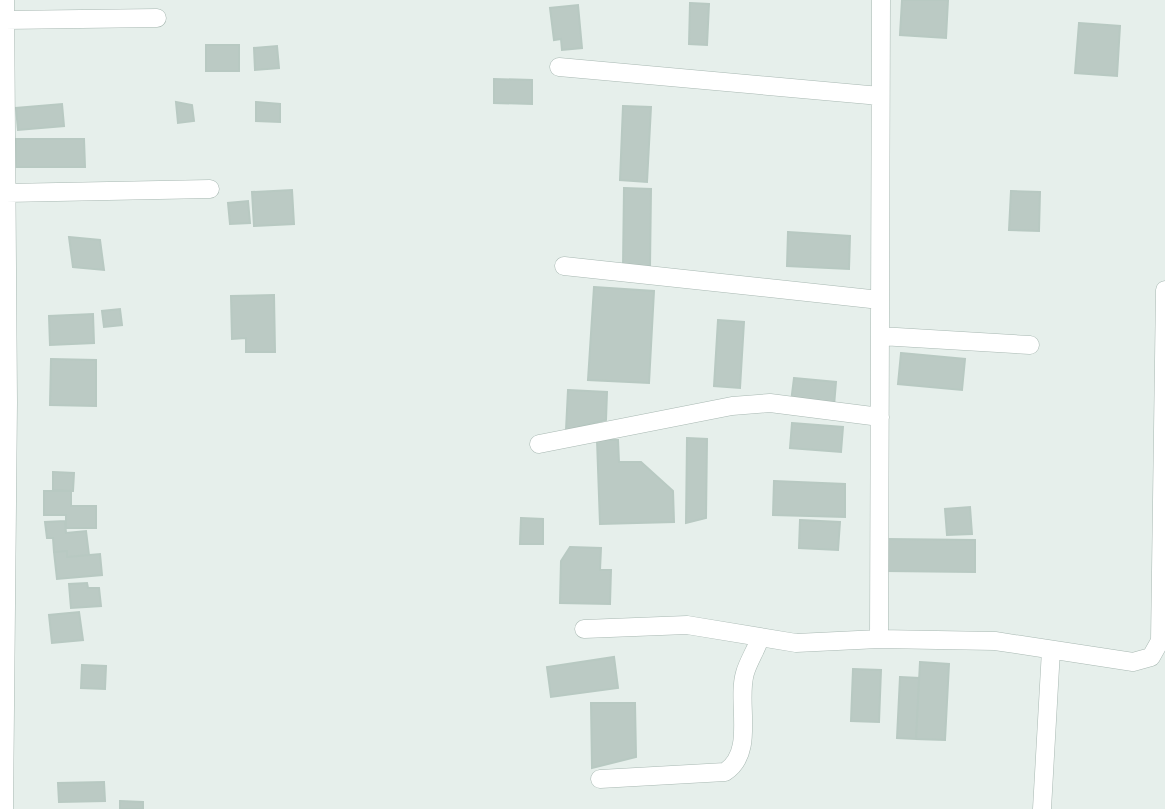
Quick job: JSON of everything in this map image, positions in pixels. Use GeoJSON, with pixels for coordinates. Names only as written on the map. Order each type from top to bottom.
{"type":"FeatureCollection","features":[{"type":"Feature","properties":{"kind":"street"},"geometry":{"type":"LineString","coordinates":[[4,809],[5,0]]}},
{"type":"Feature","properties":{"kind":"street"},"geometry":{"type":"LineString","coordinates":[[879,639],[881,0]]}},
{"type":"Feature","properties":{"kind":"street"},"geometry":{"type":"LineString","coordinates":[[5,20],[157,18]]}},
{"type":"Feature","properties":{"kind":"street"},"geometry":{"type":"LineString","coordinates":[[559,67],[880,96]]}},
{"type":"Feature","properties":{"kind":"street"},"geometry":{"type":"LineString","coordinates":[[6,193],[210,190]]}},
{"type":"Feature","properties":{"kind":"street"},"geometry":{"type":"LineString","coordinates":[[564,266],[880,300]]}},
{"type":"Feature","properties":{"kind":"street"},"geometry":{"type":"LineString","coordinates":[[584,629],[687,625],[796,643],[879,639],[995,641],[1141,662],[1151,657],[1160,641],[1165,290]]}},
{"type":"Feature","properties":{"kind":"street"},"geometry":{"type":"LineString","coordinates":[[880,336],[1030,345]]}},
{"type":"Feature","properties":{"kind":"street"},"geometry":{"type":"LineString","coordinates":[[539,444],[611,428],[757,404],[880,417]]}},
{"type":"Feature","properties":{"kind":"street"},"geometry":{"type":"LineString","coordinates":[[600,779],[725,772],[734,766],[742,744],[745,673],[760,638]]}},
{"type":"Feature","properties":{"kind":"street"},"geometry":{"type":"LineString","coordinates":[[1042,809],[1051,650]]}},
{"type":"Feature","properties":{"kind":"building"},"geometry":{"type":"Polygon","coordinates":[[[902,0],[948,0],[946,38],[900,35],[902,0]]]}},
{"type":"Feature","properties":{"kind":"building"},"geometry":{"type":"Polygon","coordinates":[[[690,3],[709,4],[707,45],[689,44],[690,3]]]}},
{"type":"Feature","properties":{"kind":"building"},"geometry":{"type":"Polygon","coordinates":[[[578,5],[582,48],[562,50],[561,39],[554,40],[550,8],[578,5]]]}},
{"type":"Feature","properties":{"kind":"building"},"geometry":{"type":"Polygon","coordinates":[[[1079,23],[1120,26],[1117,76],[1075,73],[1079,23]]]}},
{"type":"Feature","properties":{"kind":"building"},"geometry":{"type":"Polygon","coordinates":[[[206,45],[239,45],[239,71],[206,71],[206,45]]]}},
{"type":"Feature","properties":{"kind":"building"},"geometry":{"type":"Polygon","coordinates":[[[277,46],[279,68],[255,70],[254,48],[277,46]]]}},
{"type":"Feature","properties":{"kind":"building"},"geometry":{"type":"Polygon","coordinates":[[[494,79],[532,80],[532,104],[494,103],[494,79]]]}},
{"type":"Feature","properties":{"kind":"building"},"geometry":{"type":"Polygon","coordinates":[[[176,102],[192,105],[194,121],[178,123],[176,102]]]}},
{"type":"Feature","properties":{"kind":"building"},"geometry":{"type":"Polygon","coordinates":[[[256,102],[280,104],[280,122],[256,121],[256,102]]]}},
{"type":"Feature","properties":{"kind":"building"},"geometry":{"type":"Polygon","coordinates":[[[62,104],[64,126],[18,130],[16,108],[62,104]]]}},
{"type":"Feature","properties":{"kind":"building"},"geometry":{"type":"Polygon","coordinates":[[[623,106],[651,107],[647,182],[620,180],[623,106]]]}},
{"type":"Feature","properties":{"kind":"building"},"geometry":{"type":"Polygon","coordinates":[[[16,139],[84,139],[85,167],[16,167],[16,139]]]}},
{"type":"Feature","properties":{"kind":"building"},"geometry":{"type":"Polygon","coordinates":[[[624,188],[651,189],[650,267],[623,267],[624,188]]]}},
{"type":"Feature","properties":{"kind":"building"},"geometry":{"type":"Polygon","coordinates":[[[292,190],[294,224],[254,226],[252,192],[292,190]]]}},
{"type":"Feature","properties":{"kind":"building"},"geometry":{"type":"Polygon","coordinates":[[[1011,191],[1040,192],[1039,231],[1009,230],[1011,191]]]}},
{"type":"Feature","properties":{"kind":"building"},"geometry":{"type":"Polygon","coordinates":[[[248,201],[250,223],[230,224],[228,203],[248,201]]]}},
{"type":"Feature","properties":{"kind":"building"},"geometry":{"type":"Polygon","coordinates":[[[788,232],[850,236],[849,269],[787,266],[788,232]]]}},
{"type":"Feature","properties":{"kind":"building"},"geometry":{"type":"Polygon","coordinates":[[[69,237],[100,240],[104,270],[73,267],[69,237]]]}},
{"type":"Feature","properties":{"kind":"building"},"geometry":{"type":"Polygon","coordinates":[[[594,287],[654,291],[649,383],[588,380],[594,287]]]}},
{"type":"Feature","properties":{"kind":"building"},"geometry":{"type":"Polygon","coordinates":[[[274,295],[275,352],[246,352],[246,338],[232,339],[231,296],[274,295]]]}},
{"type":"Feature","properties":{"kind":"building"},"geometry":{"type":"Polygon","coordinates":[[[120,309],[122,325],[104,327],[102,311],[120,309]]]}},
{"type":"Feature","properties":{"kind":"building"},"geometry":{"type":"Polygon","coordinates":[[[93,314],[94,343],[50,345],[49,316],[93,314]]]}},
{"type":"Feature","properties":{"kind":"building"},"geometry":{"type":"Polygon","coordinates":[[[718,320],[744,322],[740,388],[714,386],[718,320]]]}},
{"type":"Feature","properties":{"kind":"building"},"geometry":{"type":"Polygon","coordinates":[[[901,353],[965,359],[962,390],[898,384],[901,353]]]}},
{"type":"Feature","properties":{"kind":"building"},"geometry":{"type":"Polygon","coordinates":[[[51,359],[96,360],[96,406],[50,405],[51,359]]]}},
{"type":"Feature","properties":{"kind":"building"},"geometry":{"type":"Polygon","coordinates":[[[794,378],[836,382],[834,406],[791,402],[794,378]]]}},
{"type":"Feature","properties":{"kind":"building"},"geometry":{"type":"Polygon","coordinates":[[[568,390],[607,392],[606,420],[566,430],[568,390]]]}},
{"type":"Feature","properties":{"kind":"building"},"geometry":{"type":"Polygon","coordinates":[[[792,423],[843,427],[841,452],[790,448],[792,423]]]}},
{"type":"Feature","properties":{"kind":"building"},"geometry":{"type":"Polygon","coordinates":[[[687,438],[707,439],[706,518],[686,523],[687,438]]]}},
{"type":"Feature","properties":{"kind":"building"},"geometry":{"type":"Polygon","coordinates":[[[597,440],[618,440],[619,462],[641,462],[673,491],[674,522],[600,524],[597,440]]]}},
{"type":"Feature","properties":{"kind":"building"},"geometry":{"type":"Polygon","coordinates":[[[53,472],[74,473],[73,491],[53,490],[53,472]]]}},
{"type":"Feature","properties":{"kind":"building"},"geometry":{"type":"Polygon","coordinates":[[[774,481],[845,484],[845,517],[773,515],[774,481]]]}},
{"type":"Feature","properties":{"kind":"building"},"geometry":{"type":"Polygon","coordinates":[[[44,491],[71,491],[71,506],[96,506],[96,528],[66,528],[66,515],[44,515],[44,491]]]}},
{"type":"Feature","properties":{"kind":"building"},"geometry":{"type":"Polygon","coordinates":[[[970,507],[972,534],[947,535],[945,509],[970,507]]]}},
{"type":"Feature","properties":{"kind":"building"},"geometry":{"type":"Polygon","coordinates":[[[521,518],[543,519],[543,544],[520,544],[521,518]]]}},
{"type":"Feature","properties":{"kind":"building"},"geometry":{"type":"Polygon","coordinates":[[[800,520],[840,522],[838,550],[799,548],[800,520]]]}},
{"type":"Feature","properties":{"kind":"building"},"geometry":{"type":"Polygon","coordinates":[[[65,521],[66,533],[86,531],[89,555],[67,557],[67,551],[54,552],[53,538],[47,538],[45,522],[65,521]]]}},
{"type":"Feature","properties":{"kind":"building"},"geometry":{"type":"Polygon","coordinates":[[[887,539],[975,540],[975,572],[886,571],[887,539]]]}},
{"type":"Feature","properties":{"kind":"building"},"geometry":{"type":"Polygon","coordinates":[[[570,547],[601,548],[600,570],[611,570],[610,604],[560,603],[561,561],[570,547]]]}},
{"type":"Feature","properties":{"kind":"building"},"geometry":{"type":"Polygon","coordinates":[[[67,551],[67,557],[100,554],[102,575],[57,579],[54,552],[67,551]]]}},
{"type":"Feature","properties":{"kind":"building"},"geometry":{"type":"Polygon","coordinates":[[[87,583],[88,588],[99,588],[101,606],[71,608],[69,584],[87,583]]]}},
{"type":"Feature","properties":{"kind":"building"},"geometry":{"type":"Polygon","coordinates":[[[79,612],[83,640],[52,643],[49,615],[79,612]]]}},
{"type":"Feature","properties":{"kind":"building"},"geometry":{"type":"Polygon","coordinates":[[[614,657],[618,688],[551,697],[547,667],[614,657]]]}},
{"type":"Feature","properties":{"kind":"building"},"geometry":{"type":"Polygon","coordinates":[[[920,662],[949,664],[945,740],[916,739],[920,662]]]}},
{"type":"Feature","properties":{"kind":"building"},"geometry":{"type":"Polygon","coordinates":[[[82,665],[106,666],[105,689],[81,688],[82,665]]]}},
{"type":"Feature","properties":{"kind":"building"},"geometry":{"type":"Polygon","coordinates":[[[853,669],[881,670],[879,722],[851,721],[853,669]]]}},
{"type":"Feature","properties":{"kind":"building"},"geometry":{"type":"Polygon","coordinates":[[[900,677],[919,678],[916,739],[897,738],[900,677]]]}},
{"type":"Feature","properties":{"kind":"building"},"geometry":{"type":"Polygon","coordinates":[[[591,703],[635,703],[636,757],[592,768],[591,703]]]}},
{"type":"Feature","properties":{"kind":"building"},"geometry":{"type":"Polygon","coordinates":[[[104,782],[105,801],[59,802],[58,783],[104,782]]]}},
{"type":"Feature","properties":{"kind":"building"},"geometry":{"type":"Polygon","coordinates":[[[120,801],[143,802],[143,809],[120,809],[120,801]]]}}]}
